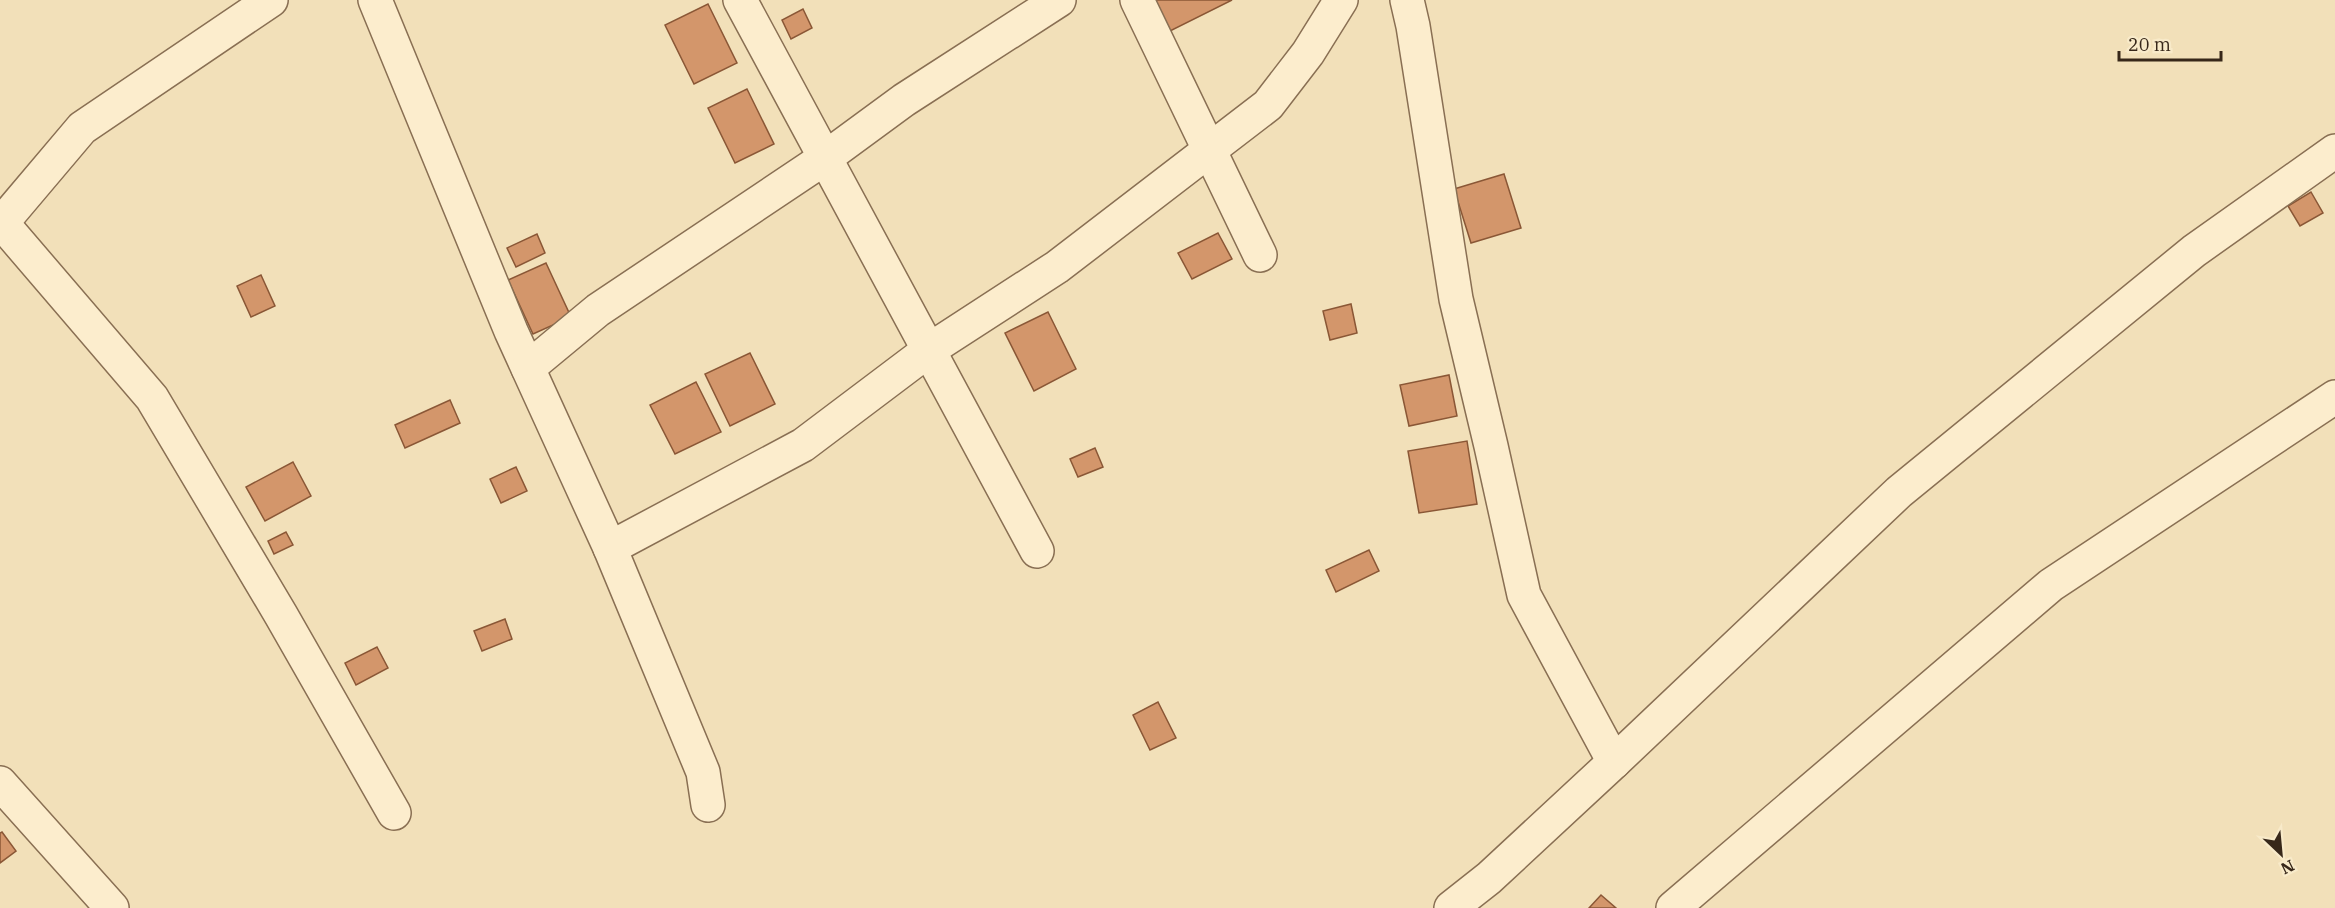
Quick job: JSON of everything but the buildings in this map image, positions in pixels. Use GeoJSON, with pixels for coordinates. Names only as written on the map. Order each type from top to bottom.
{"type":"FeatureCollection","features":[{"type":"Feature","properties":{"kind":"street"},"geometry":{"type":"LineString","coordinates":[[271,0],[82,128],[1,224],[152,398],[281,615],[394,813]]}},
{"type":"Feature","properties":{"kind":"street"},"geometry":{"type":"LineString","coordinates":[[375,0],[528,368],[610,548],[703,772],[708,805]]}},
{"type":"Feature","properties":{"kind":"street"},"geometry":{"type":"LineString","coordinates":[[740,0],[1037,551]]}},
{"type":"Feature","properties":{"kind":"street"},"geometry":{"type":"LineString","coordinates":[[528,368],[598,310],[825,158],[904,100],[1059,0]]}},
{"type":"Feature","properties":{"kind":"street"},"geometry":{"type":"LineString","coordinates":[[1137,0],[1260,255]]}},
{"type":"Feature","properties":{"kind":"street"},"geometry":{"type":"LineString","coordinates":[[610,548],[802,445],[929,350],[1057,267],[1268,105],[1308,52],[1341,0]]}},
{"type":"Feature","properties":{"kind":"street"},"geometry":{"type":"LineString","coordinates":[[1407,0],[1455,298],[1524,595],[1614,762]]}},
{"type":"Feature","properties":{"kind":"street"},"geometry":{"type":"LineString","coordinates":[[1451,908],[1489,878],[1614,762],[1899,492],[2194,251],[2335,151]]}},
{"type":"Feature","properties":{"kind":"street"},"geometry":{"type":"LineString","coordinates":[[1673,908],[2051,585],[2335,398]]}},
{"type":"Feature","properties":{"kind":"street"},"geometry":{"type":"LineString","coordinates":[[0,783],[112,908]]}}]}
